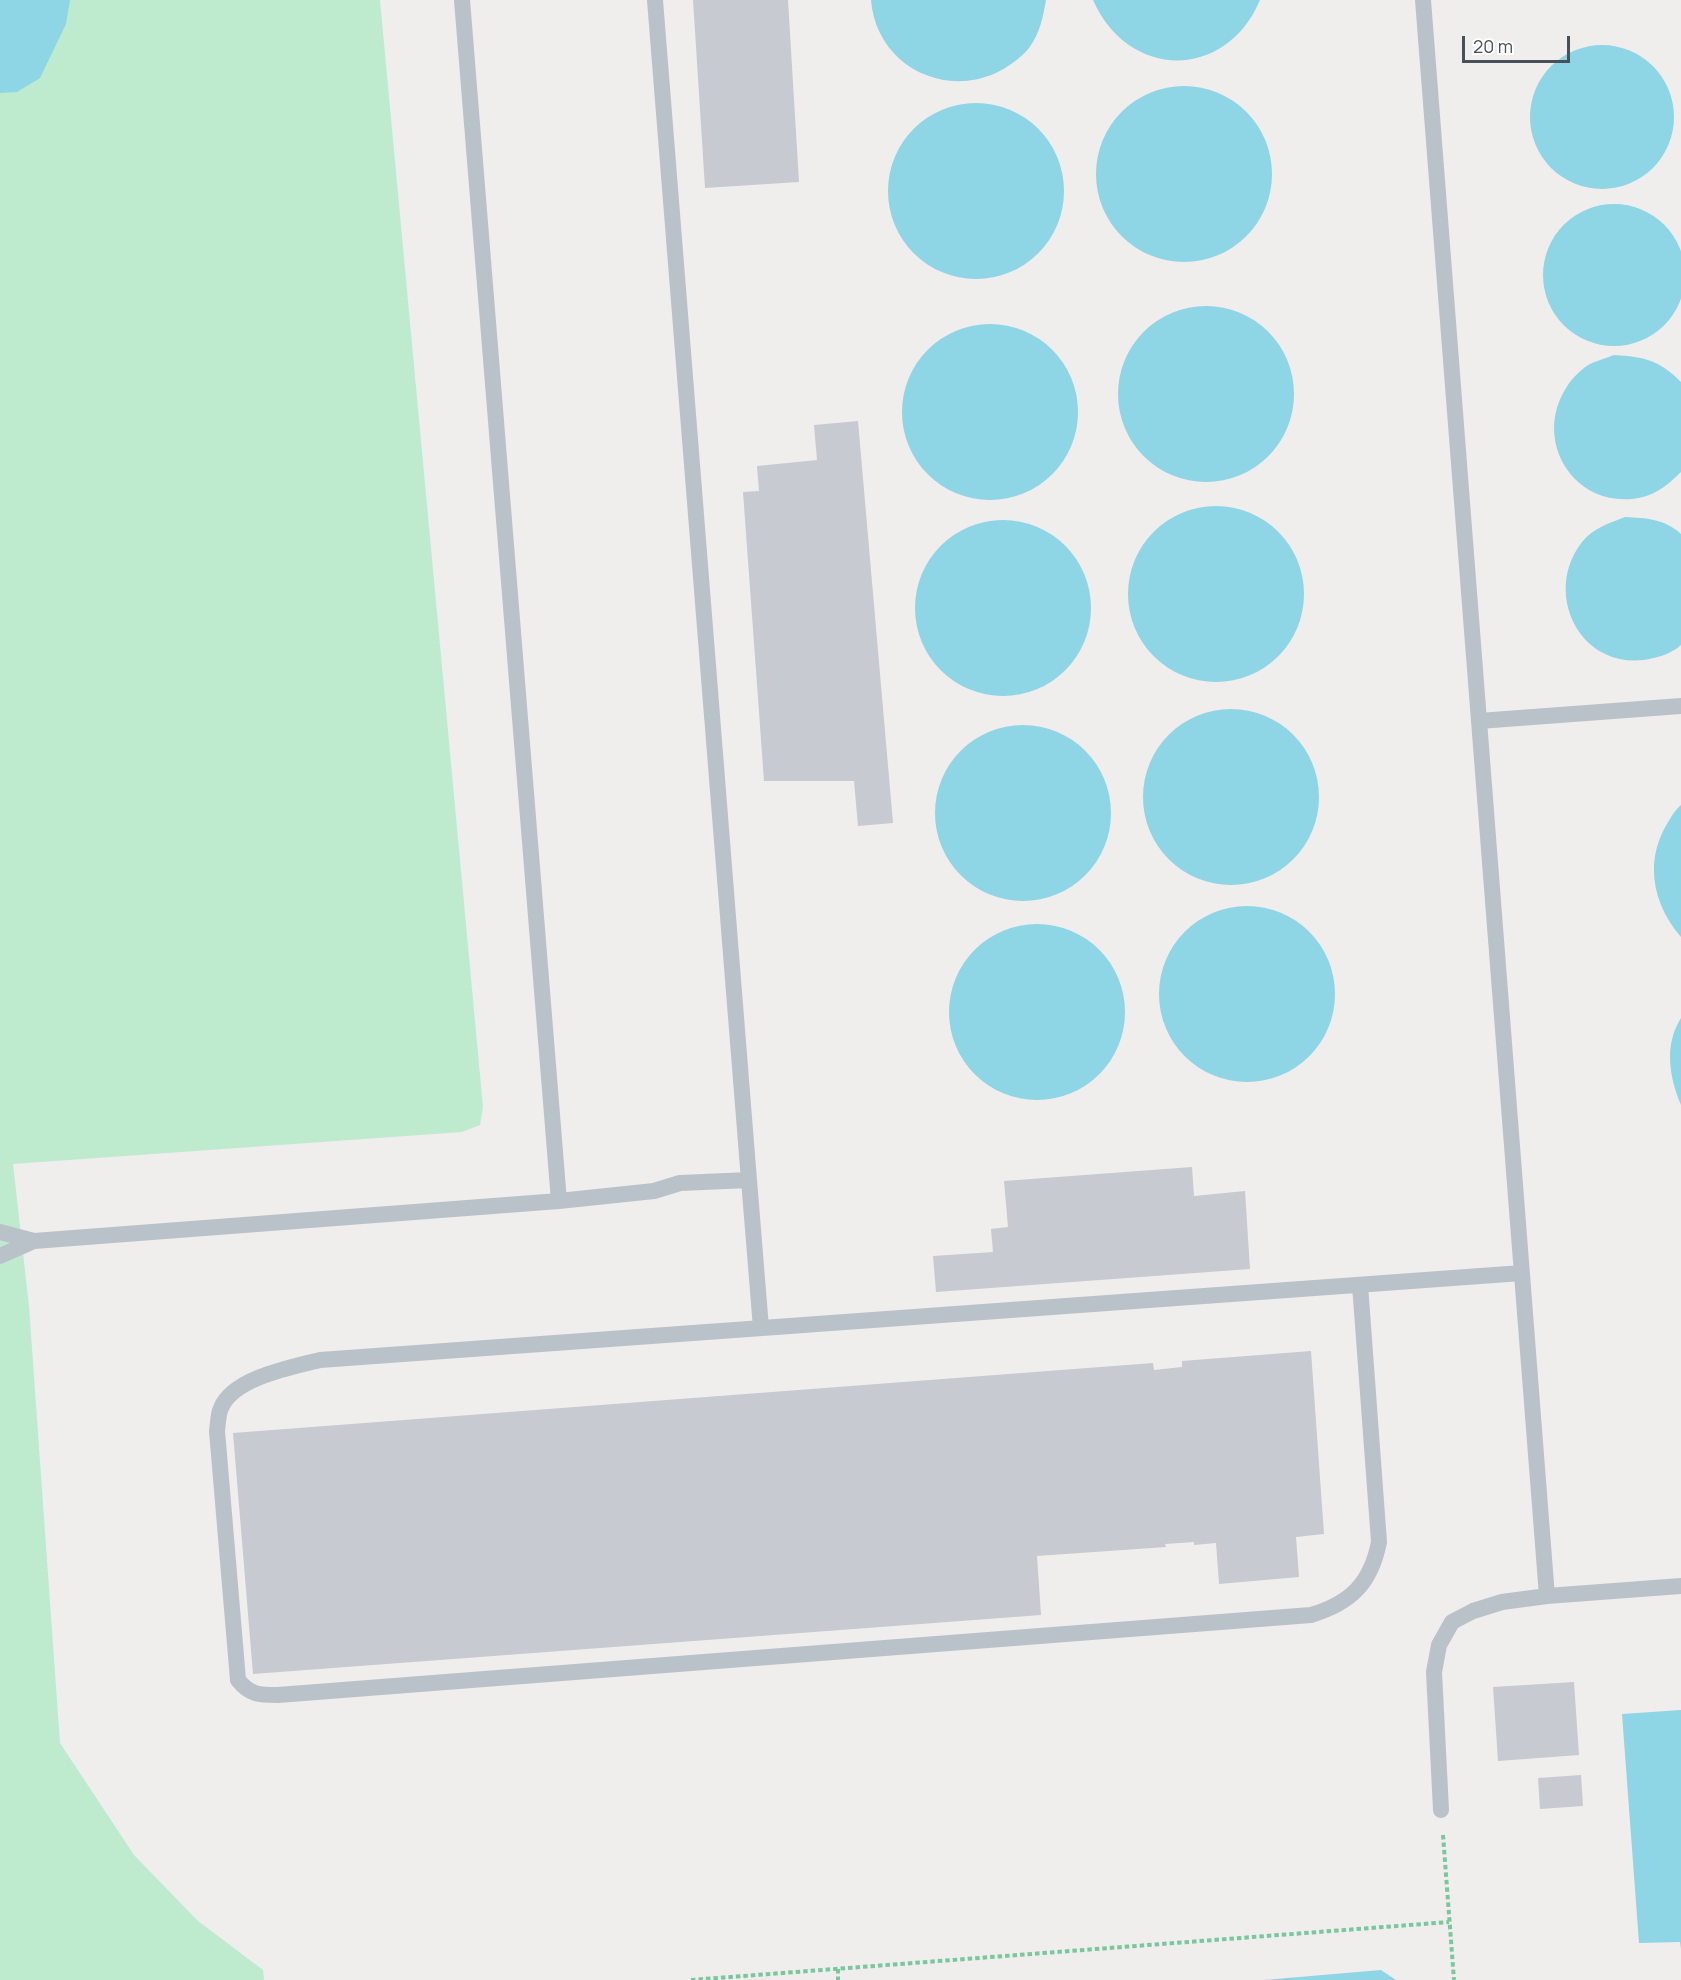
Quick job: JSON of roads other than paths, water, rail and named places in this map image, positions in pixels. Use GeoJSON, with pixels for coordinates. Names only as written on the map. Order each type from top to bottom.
{"type":"FeatureCollection","features":[{"type":"Feature","properties":{"kind":"lane"},"geometry":{"type":"LineString","coordinates":[[462,0],[559,1201]]}},
{"type":"Feature","properties":{"kind":"lane"},"geometry":{"type":"LineString","coordinates":[[655,0],[761,1328]]}},
{"type":"Feature","properties":{"kind":"lane"},"geometry":{"type":"LineString","coordinates":[[1423,0],[1546,1596]]}},
{"type":"Feature","properties":{"kind":"lane"},"geometry":{"type":"LineString","coordinates":[[1479,721],[1681,706]]}},
{"type":"Feature","properties":{"kind":"lane"},"geometry":{"type":"LineString","coordinates":[[0,1232],[34,1241],[559,1201],[654,1191],[680,1183],[749,1180]]}},
{"type":"Feature","properties":{"kind":"lane"},"geometry":{"type":"LineString","coordinates":[[0,1256],[34,1241]]}},
{"type":"Feature","properties":{"kind":"lane"},"geometry":{"type":"LineString","coordinates":[[1360,1285],[1379,1542],[1375,1564],[1364,1582],[1332,1609],[1311,1616],[278,1695],[257,1695],[246,1690],[238,1680],[217,1431],[221,1408],[230,1394],[250,1381],[283,1370],[321,1360],[1521,1273]]}},
{"type":"Feature","properties":{"kind":"lane"},"geometry":{"type":"LineString","coordinates":[[1441,1810],[1434,1672],[1439,1645],[1452,1622],[1473,1611],[1502,1602],[1546,1596],[1681,1586]]}},
{"type":"Feature","properties":{"kind":"water"},"geometry":{"type":"Polygon","coordinates":[[[0,0],[70,0],[66,24],[40,78],[17,92],[0,93],[0,0]]]}},
{"type":"Feature","properties":{"kind":"water"},"geometry":{"type":"Polygon","coordinates":[[[871,0],[1046,0],[1038,31],[1029,48],[1022,55],[996,73],[975,80],[954,81],[933,78],[914,70],[898,57],[885,42],[876,22],[871,0]]]}},
{"type":"Feature","properties":{"kind":"water"},"geometry":{"type":"Polygon","coordinates":[[[1093,0],[1260,0],[1244,27],[1224,45],[1201,57],[1177,60],[1152,57],[1129,45],[1109,26],[1093,0]]]}},
{"type":"Feature","properties":{"kind":"water"},"geometry":{"type":"Polygon","coordinates":[[[1602,45],[1629,51],[1653,66],[1668,90],[1674,117],[1668,144],[1653,168],[1629,183],[1602,189],[1575,183],[1551,168],[1536,144],[1530,117],[1536,90],[1551,66],[1575,51],[1602,45]]]}},
{"type":"Feature","properties":{"kind":"water"},"geometry":{"type":"Polygon","coordinates":[[[1184,86],[1218,93],[1233,101],[1246,112],[1257,125],[1265,140],[1272,174],[1265,208],[1257,223],[1246,236],[1233,247],[1218,255],[1184,262],[1150,255],[1135,247],[1122,236],[1111,223],[1103,208],[1096,174],[1103,140],[1111,125],[1122,112],[1135,101],[1150,93],[1184,86]]]}},
{"type":"Feature","properties":{"kind":"water"},"geometry":{"type":"Polygon","coordinates":[[[976,103],[1010,110],[1025,118],[1038,129],[1049,142],[1057,157],[1064,191],[1057,225],[1049,240],[1038,253],[1025,264],[1010,272],[976,279],[942,272],[927,264],[914,253],[903,240],[895,225],[888,191],[895,157],[903,142],[914,129],[927,118],[942,110],[976,103]]]}},
{"type":"Feature","properties":{"kind":"water"},"geometry":{"type":"Polygon","coordinates":[[[1614,204],[1641,209],[1664,225],[1680,248],[1685,275],[1680,302],[1664,325],[1641,341],[1614,346],[1587,341],[1564,325],[1548,302],[1543,275],[1548,248],[1564,225],[1587,209],[1614,204]]]}},
{"type":"Feature","properties":{"kind":"water"},"geometry":{"type":"Polygon","coordinates":[[[1206,306],[1240,313],[1255,321],[1268,332],[1279,345],[1287,360],[1294,394],[1287,428],[1279,443],[1268,456],[1255,467],[1240,475],[1206,482],[1172,475],[1157,467],[1144,456],[1133,443],[1125,428],[1118,394],[1125,360],[1133,345],[1144,332],[1157,321],[1172,313],[1206,306]]]}},
{"type":"Feature","properties":{"kind":"water"},"geometry":{"type":"Polygon","coordinates":[[[990,324],[1024,331],[1039,339],[1052,350],[1063,363],[1071,378],[1078,412],[1071,446],[1063,461],[1052,474],[1039,485],[1024,493],[990,500],[956,493],[941,485],[928,474],[917,461],[909,446],[902,412],[909,378],[917,363],[928,350],[941,339],[956,331],[990,324]]]}},
{"type":"Feature","properties":{"kind":"water"},"geometry":{"type":"Polygon","coordinates":[[[1614,355],[1651,361],[1666,369],[1681,382],[1681,472],[1664,487],[1643,497],[1620,499],[1599,495],[1581,484],[1567,469],[1558,451],[1554,431],[1557,409],[1566,388],[1574,377],[1592,363],[1614,355]]]}},
{"type":"Feature","properties":{"kind":"water"},"geometry":{"type":"Polygon","coordinates":[[[1216,506],[1250,513],[1265,521],[1278,532],[1289,545],[1297,560],[1304,594],[1297,628],[1289,643],[1278,656],[1265,667],[1250,675],[1216,682],[1182,675],[1167,667],[1154,656],[1143,643],[1135,628],[1128,594],[1135,560],[1143,545],[1154,532],[1167,521],[1182,513],[1216,506]]]}},
{"type":"Feature","properties":{"kind":"water"},"geometry":{"type":"Polygon","coordinates":[[[1625,517],[1662,522],[1681,534],[1681,645],[1664,655],[1643,660],[1620,659],[1601,652],[1585,639],[1574,622],[1567,603],[1566,583],[1571,562],[1582,542],[1596,530],[1625,517]]]}},
{"type":"Feature","properties":{"kind":"water"},"geometry":{"type":"Polygon","coordinates":[[[1003,520],[1037,527],[1052,535],[1065,546],[1076,559],[1084,574],[1091,608],[1084,642],[1076,657],[1065,670],[1052,681],[1037,689],[1003,696],[969,689],[954,681],[941,670],[930,657],[922,642],[915,608],[922,574],[930,559],[941,546],[954,535],[969,527],[1003,520]]]}},
{"type":"Feature","properties":{"kind":"water"},"geometry":{"type":"Polygon","coordinates":[[[1231,709],[1265,716],[1280,724],[1293,735],[1304,748],[1312,763],[1319,797],[1312,831],[1304,846],[1293,859],[1280,870],[1265,878],[1231,885],[1197,878],[1182,870],[1169,859],[1158,846],[1150,831],[1143,797],[1150,763],[1158,748],[1169,735],[1182,724],[1197,716],[1231,709]]]}},
{"type":"Feature","properties":{"kind":"water"},"geometry":{"type":"Polygon","coordinates":[[[1023,725],[1057,732],[1072,740],[1085,751],[1096,764],[1104,779],[1111,813],[1104,847],[1096,862],[1085,875],[1072,886],[1057,894],[1023,901],[989,894],[974,886],[961,875],[950,862],[942,847],[935,813],[942,779],[950,764],[961,751],[974,740],[989,732],[1023,725]]]}},
{"type":"Feature","properties":{"kind":"water"},"geometry":{"type":"Polygon","coordinates":[[[1681,805],[1681,937],[1671,925],[1658,897],[1654,868],[1660,838],[1681,805]]]}},
{"type":"Feature","properties":{"kind":"water"},"geometry":{"type":"Polygon","coordinates":[[[1247,906],[1281,913],[1296,921],[1309,932],[1320,945],[1328,960],[1335,994],[1328,1028],[1320,1043],[1309,1056],[1296,1067],[1281,1075],[1247,1082],[1213,1075],[1198,1067],[1185,1056],[1174,1043],[1166,1028],[1159,994],[1166,960],[1174,945],[1185,932],[1198,921],[1213,913],[1247,906]]]}},
{"type":"Feature","properties":{"kind":"water"},"geometry":{"type":"Polygon","coordinates":[[[1037,924],[1071,931],[1086,939],[1099,950],[1110,963],[1118,978],[1125,1012],[1118,1046],[1110,1061],[1099,1074],[1086,1085],[1071,1093],[1037,1100],[1003,1093],[988,1085],[975,1074],[964,1061],[956,1046],[949,1012],[956,978],[964,963],[975,950],[988,939],[1003,931],[1037,924]]]}},
{"type":"Feature","properties":{"kind":"water"},"geometry":{"type":"Polygon","coordinates":[[[1681,1018],[1681,1105],[1671,1072],[1670,1050],[1681,1018]]]}},
{"type":"Feature","properties":{"kind":"water"},"geometry":{"type":"Polygon","coordinates":[[[1681,1710],[1681,1949],[1680,1942],[1639,1943],[1622,1714],[1681,1710]]]}},
{"type":"Feature","properties":{"kind":"water"},"geometry":{"type":"Polygon","coordinates":[[[1381,1970],[1396,1980],[1264,1980],[1381,1970]]]}}]}
